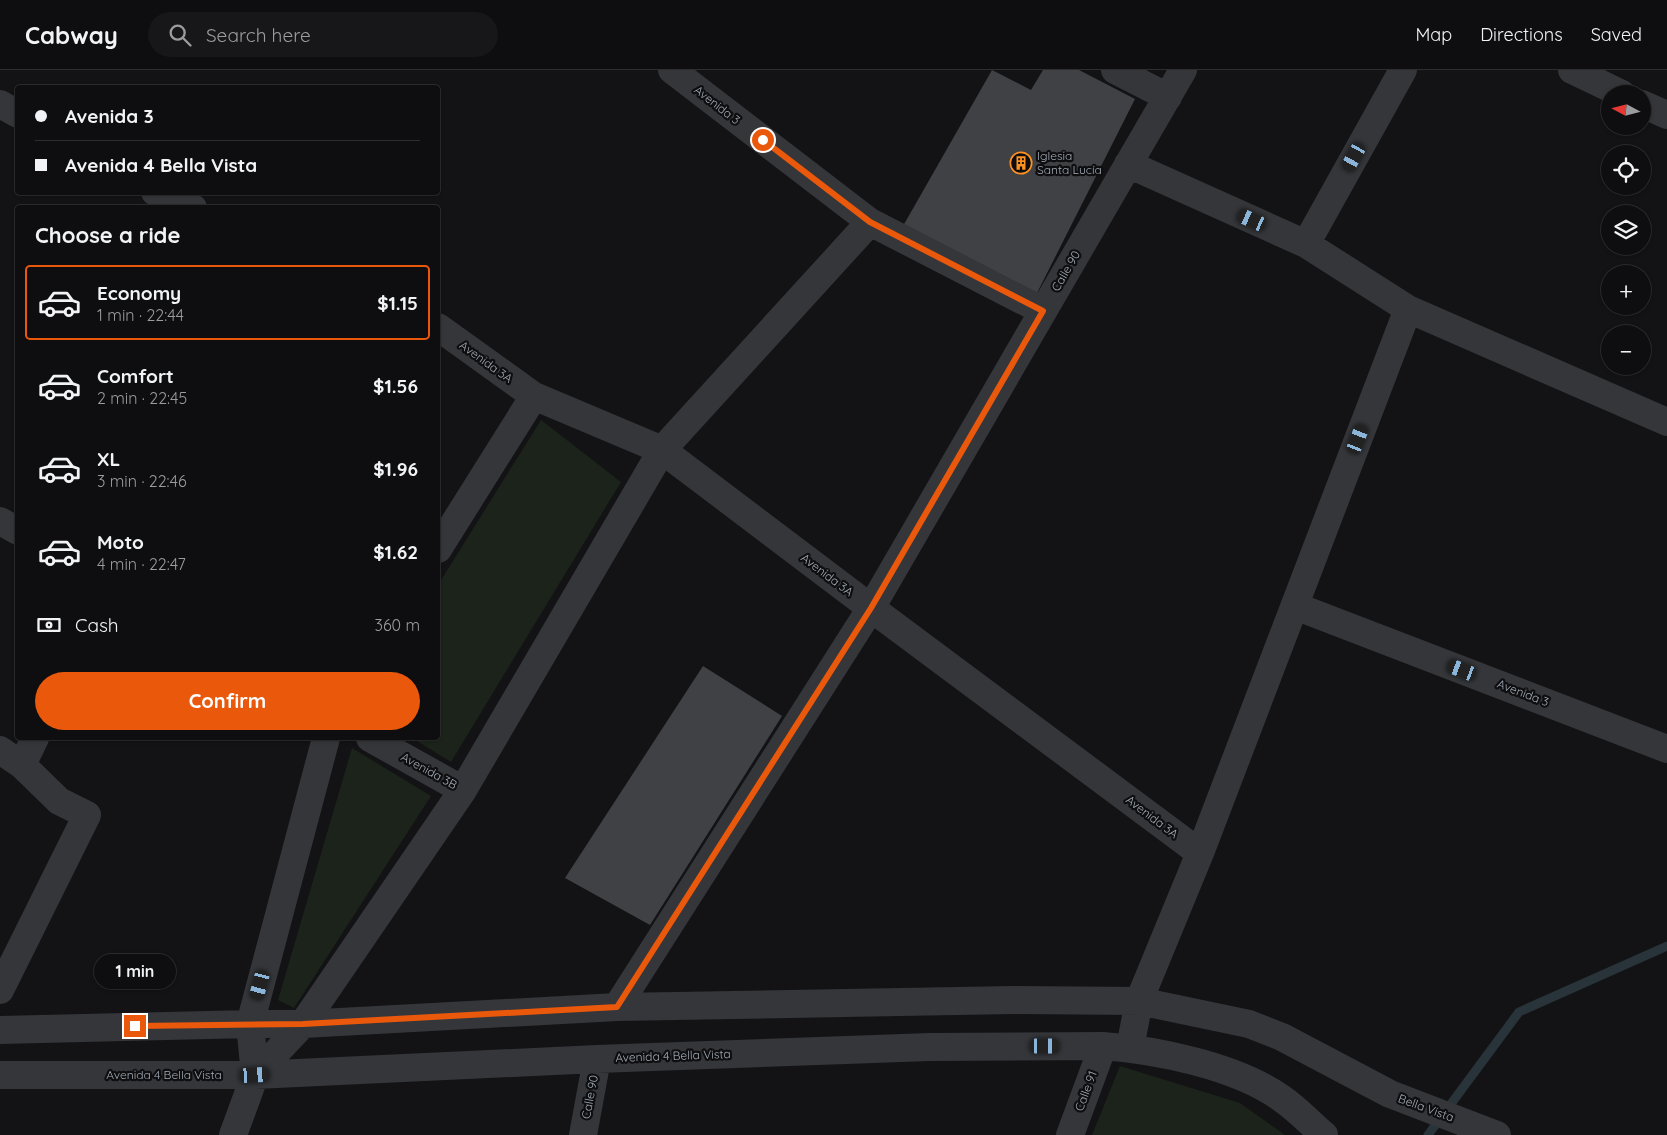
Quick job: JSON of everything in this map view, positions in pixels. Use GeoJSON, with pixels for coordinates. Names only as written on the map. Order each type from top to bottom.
{"type":"FeatureCollection","features":[{"type":"Feature","properties":{"kind":"street","name":"Avenida 3"},"geometry":{"type":"LineString","coordinates":[[672,70],[870,222],[1043,311]]}},
{"type":"Feature","properties":{"kind":"street"},"geometry":{"type":"LineString","coordinates":[[1115,70],[1168,97]]}},
{"type":"Feature","properties":{"kind":"street","name":"Calle 90"},"geometry":{"type":"LineString","coordinates":[[617,1007],[871,608],[1183,70]]}},
{"type":"Feature","properties":{"kind":"street"},"geometry":{"type":"LineString","coordinates":[[1306,244],[1403,70]]}},
{"type":"Feature","properties":{"kind":"street"},"geometry":{"type":"LineString","coordinates":[[1572,70],[1603,85]]}},
{"type":"Feature","properties":{"kind":"street"},"geometry":{"type":"LineString","coordinates":[[0,104],[15,112]]}},
{"type":"Feature","properties":{"kind":"street"},"geometry":{"type":"LineString","coordinates":[[1651,108],[1667,115]]}},
{"type":"Feature","properties":{"kind":"street"},"geometry":{"type":"LineString","coordinates":[[1128,164],[1306,244],[1408,309],[1667,422]]}},
{"type":"Feature","properties":{"kind":"street"},"geometry":{"type":"LineString","coordinates":[[162,195],[186,205]]}},
{"type":"Feature","properties":{"kind":"street"},"geometry":{"type":"LineString","coordinates":[[233,1135],[255,1075],[303,1024],[462,790],[662,450],[870,222]]}},
{"type":"Feature","properties":{"kind":"street"},"geometry":{"type":"LineString","coordinates":[[1130,1048],[1140,1001],[1200,853],[1408,309]]}},
{"type":"Feature","properties":{"kind":"street","name":"Avenida 3A"},"geometry":{"type":"LineString","coordinates":[[440,328],[534,396],[662,450],[1200,853]]}},
{"type":"Feature","properties":{"kind":"street"},"geometry":{"type":"LineString","coordinates":[[440,546],[534,396]]}},
{"type":"Feature","properties":{"kind":"street"},"geometry":{"type":"LineString","coordinates":[[0,521],[15,530]]}},
{"type":"Feature","properties":{"kind":"street","name":"Avenida 3"},"geometry":{"type":"LineString","coordinates":[[1294,606],[1667,749]]}},
{"type":"Feature","properties":{"kind":"street"},"geometry":{"type":"LineString","coordinates":[[22,765],[34,740]]}},
{"type":"Feature","properties":{"kind":"street"},"geometry":{"type":"LineString","coordinates":[[255,1075],[250,1024],[325,740]]}},
{"type":"Feature","properties":{"kind":"street","name":"Avenida 3B"},"geometry":{"type":"LineString","coordinates":[[374,740],[462,790]]}},
{"type":"Feature","properties":{"kind":"street"},"geometry":{"type":"LineString","coordinates":[[0,750],[22,765],[59,801],[86,815],[0,990]]}},
{"type":"Feature","properties":{"kind":"street"},"geometry":{"type":"LineString","coordinates":[[0,1030],[303,1024],[617,1007],[1013,1000],[1140,1001]]}},
{"type":"Feature","properties":{"kind":"street","name":"Bella Vista"},"geometry":{"type":"LineString","coordinates":[[1140,1001],[1248,1024],[1282,1036],[1390,1094],[1497,1135]]}},
{"type":"Feature","properties":{"kind":"street","name":"Avenida 4 Bella Vista"},"geometry":{"type":"LineString","coordinates":[[0,1075],[255,1075],[598,1059],[930,1047],[1103,1046],[1130,1048],[1173,1056],[1231,1072],[1280,1097],[1324,1135]]}},
{"type":"Feature","properties":{"kind":"street","name":"Calle 91"},"geometry":{"type":"LineString","coordinates":[[1070,1135],[1103,1046]]}},
{"type":"Feature","properties":{"kind":"street","name":"Calle 90"},"geometry":{"type":"LineString","coordinates":[[583,1135],[598,1059]]}},
{"type":"Feature","properties":{"kind":"shaded area"},"geometry":{"type":"Polygon","coordinates":[[[541,420],[621,482],[451,762],[415,740],[440,740],[440,582],[541,420]]]}},
{"type":"Feature","properties":{"kind":"shaded area"},"geometry":{"type":"Polygon","coordinates":[[[352,748],[431,796],[294,1008],[278,1000],[352,748]]]}},
{"type":"Feature","properties":{"kind":"shaded area"},"geometry":{"type":"Polygon","coordinates":[[[1120,1066],[1240,1103],[1285,1135],[1092,1135],[1120,1066]]]}},
{"type":"Feature","properties":{"kind":"building","name":"Iglesia Santa Lucía"},"geometry":{"type":"Polygon","coordinates":[[[992,70],[1031,90],[1043,70],[1079,70],[1135,99],[1036,295],[903,226],[992,70]]]}},
{"type":"Feature","properties":{"kind":"building"},"geometry":{"type":"Polygon","coordinates":[[[703,666],[782,716],[650,925],[565,878],[703,666]]]}},
{"type":"Feature","properties":{"kind":"waterway"},"geometry":{"type":"LineString","coordinates":[[1428,1135],[1519,1012],[1667,946]]}},
{"type":"Feature","properties":{"kind":"place","name":"Iglesia Santa Lucía"},"geometry":{"type":"Point","coordinates":[1021,163]}},
{"type":"Feature","properties":{"kind":"route"},"geometry":{"type":"LineString","coordinates":[[135,1026],[303,1024],[617,1007],[871,608],[1043,311],[870,222],[763,140]]}}]}
